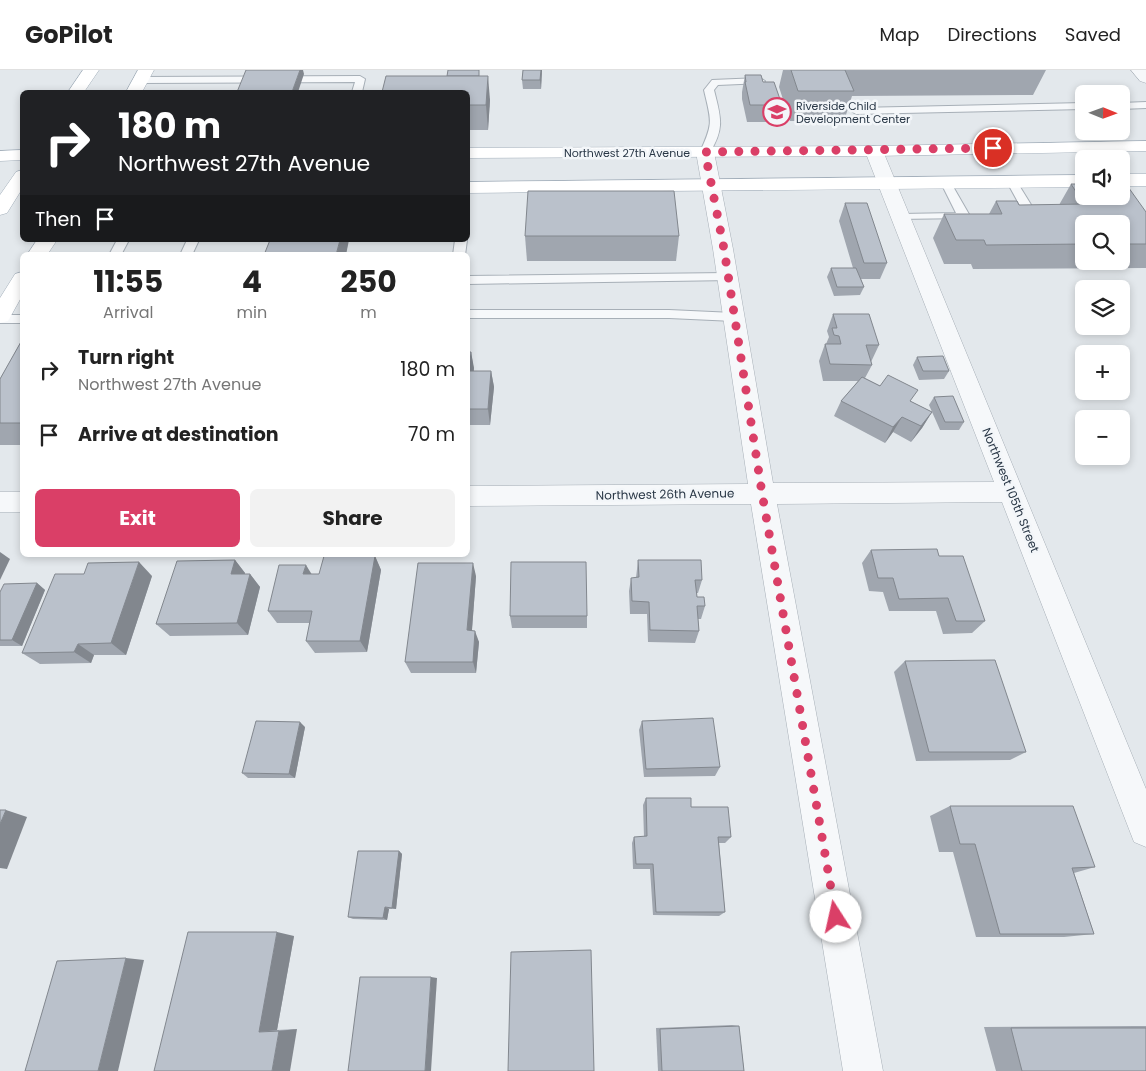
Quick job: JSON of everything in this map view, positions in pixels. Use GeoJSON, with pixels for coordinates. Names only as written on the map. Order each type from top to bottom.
{"type":"FeatureCollection","features":[{"type":"Feature","properties":{"kind":"main road"},"geometry":{"type":"LineString","coordinates":[[77,90],[91,70]]}},
{"type":"Feature","properties":{"kind":"main road","name":"Northwest 27th Avenue"},"geometry":{"type":"LineString","coordinates":[[470,154],[1146,146]]}},
{"type":"Feature","properties":{"kind":"main road"},"geometry":{"type":"LineString","coordinates":[[0,156],[20,156]]}},
{"type":"Feature","properties":{"kind":"main road"},"geometry":{"type":"LineString","coordinates":[[470,188],[1075,180]]}},
{"type":"Feature","properties":{"kind":"main road"},"geometry":{"type":"LineString","coordinates":[[1130,180],[1146,180]]}},
{"type":"Feature","properties":{"kind":"main road"},"geometry":{"type":"LineString","coordinates":[[0,209],[15,187]]}},
{"type":"Feature","properties":{"kind":"main road"},"geometry":{"type":"LineString","coordinates":[[0,318],[20,283]]}},
{"type":"Feature","properties":{"kind":"street"},"geometry":{"type":"LineString","coordinates":[[1139,70],[1146,78]]}},
{"type":"Feature","properties":{"kind":"street","name":"Northwest 105th Street"},"geometry":{"type":"LineString","coordinates":[[874,150],[1146,830]]}},
{"type":"Feature","properties":{"kind":"street"},"geometry":{"type":"LineString","coordinates":[[705,152],[728,277],[762,493],[863,1071]]}},
{"type":"Feature","properties":{"kind":"street","name":"Northwest 26th Avenue"},"geometry":{"type":"LineString","coordinates":[[470,496],[1012,492]]}},
{"type":"Feature","properties":{"kind":"street"},"geometry":{"type":"LineString","coordinates":[[0,502],[20,502]]}},
{"type":"Feature","properties":{"kind":"lane"},"geometry":{"type":"LineString","coordinates":[[221,90],[226,79]]}},
{"type":"Feature","properties":{"kind":"lane"},"geometry":{"type":"LineString","coordinates":[[140,81],[360,79],[357,90]]}},
{"type":"Feature","properties":{"kind":"lane"},"geometry":{"type":"LineString","coordinates":[[705,152],[715,130],[716,120],[709,90],[715,82],[760,81]]}},
{"type":"Feature","properties":{"kind":"lane"},"geometry":{"type":"LineString","coordinates":[[1130,106],[1146,105]]}},
{"type":"Feature","properties":{"kind":"lane"},"geometry":{"type":"LineString","coordinates":[[856,111],[1075,106]]}},
{"type":"Feature","properties":{"kind":"lane"},"geometry":{"type":"LineString","coordinates":[[1012,182],[1032,216],[1012,216]]}},
{"type":"Feature","properties":{"kind":"lane"},"geometry":{"type":"LineString","coordinates":[[901,217],[968,216],[946,183]]}},
{"type":"Feature","properties":{"kind":"lane"},"geometry":{"type":"LineString","coordinates":[[470,280],[728,277]]}},
{"type":"Feature","properties":{"kind":"lane"},"geometry":{"type":"LineString","coordinates":[[470,314],[669,314],[734,317]]}},
{"type":"Feature","properties":{"kind":"lane"},"geometry":{"type":"LineString","coordinates":[[0,318],[20,319]]}},
{"type":"Feature","properties":{"kind":"building"},"geometry":{"type":"Polygon","coordinates":[[[246,70],[300,70],[293,90],[238,90],[246,70]]]}},
{"type":"Feature","properties":{"kind":"building"},"geometry":{"type":"Polygon","coordinates":[[[448,70],[479,70],[479,76],[447,76],[448,70]]]}},
{"type":"Feature","properties":{"kind":"building"},"geometry":{"type":"Polygon","coordinates":[[[523,70],[541,70],[540,80],[522,80],[523,70]]]}},
{"type":"Feature","properties":{"kind":"building"},"geometry":{"type":"Polygon","coordinates":[[[791,70],[845,70],[854,91],[798,91],[791,70]]]}},
{"type":"Feature","properties":{"kind":"building"},"geometry":{"type":"Polygon","coordinates":[[[745,75],[761,75],[763,82],[774,82],[782,105],[750,105],[745,75]]]}},
{"type":"Feature","properties":{"kind":"building"},"geometry":{"type":"Polygon","coordinates":[[[386,76],[488,76],[486,105],[470,105],[470,90],[382,90],[386,76]]]}},
{"type":"Feature","properties":{"kind":"building"},"geometry":{"type":"Polygon","coordinates":[[[1130,190],[1146,212],[1146,244],[1130,244],[1130,215],[1075,215],[1075,244],[986,245],[984,240],[956,240],[944,214],[1002,214],[996,201],[1017,201],[1019,205],[1130,205],[1130,190]]]}},
{"type":"Feature","properties":{"kind":"building"},"geometry":{"type":"Polygon","coordinates":[[[528,191],[674,191],[679,236],[525,236],[528,191]]]}},
{"type":"Feature","properties":{"kind":"building"},"geometry":{"type":"Polygon","coordinates":[[[845,203],[867,203],[887,263],[864,263],[845,203]]]}},
{"type":"Feature","properties":{"kind":"building"},"geometry":{"type":"Polygon","coordinates":[[[269,242],[339,242],[337,252],[265,252],[269,242]]]}},
{"type":"Feature","properties":{"kind":"building"},"geometry":{"type":"Polygon","coordinates":[[[831,268],[856,268],[864,287],[837,287],[831,268]]]}},
{"type":"Feature","properties":{"kind":"building"},"geometry":{"type":"Polygon","coordinates":[[[833,314],[869,314],[879,345],[866,345],[872,365],[830,364],[825,344],[841,344],[839,336],[834,335],[832,328],[837,328],[833,314]]]}},
{"type":"Feature","properties":{"kind":"building"},"geometry":{"type":"Polygon","coordinates":[[[20,344],[20,423],[0,423],[0,379],[20,344]]]}},
{"type":"Feature","properties":{"kind":"building"},"geometry":{"type":"Polygon","coordinates":[[[943,356],[949,371],[923,371],[917,357],[943,356]]]}},
{"type":"Feature","properties":{"kind":"building"},"geometry":{"type":"Polygon","coordinates":[[[470,371],[491,371],[488,409],[470,409],[470,371]]]}},
{"type":"Feature","properties":{"kind":"building"},"geometry":{"type":"Polygon","coordinates":[[[888,375],[918,390],[910,401],[932,412],[921,426],[902,417],[893,427],[841,401],[862,377],[880,386],[888,375]]]}},
{"type":"Feature","properties":{"kind":"building"},"geometry":{"type":"Polygon","coordinates":[[[953,396],[964,422],[945,422],[934,397],[953,396]]]}},
{"type":"Feature","properties":{"kind":"building"},"geometry":{"type":"Polygon","coordinates":[[[937,549],[939,556],[963,556],[985,621],[956,621],[948,598],[899,599],[893,578],[878,578],[871,550],[937,549]]]}},
{"type":"Feature","properties":{"kind":"building"},"geometry":{"type":"Polygon","coordinates":[[[324,557],[375,557],[360,641],[306,641],[312,611],[268,611],[279,565],[306,565],[303,574],[319,574],[324,557]]]}},
{"type":"Feature","properties":{"kind":"building"},"geometry":{"type":"Polygon","coordinates":[[[235,560],[231,574],[250,574],[237,623],[156,624],[177,561],[235,560]]]}},
{"type":"Feature","properties":{"kind":"building"},"geometry":{"type":"Polygon","coordinates":[[[638,560],[701,560],[702,580],[695,580],[697,597],[704,597],[705,606],[697,606],[699,631],[650,630],[649,602],[632,601],[631,578],[639,577],[638,560]]]}},
{"type":"Feature","properties":{"kind":"building"},"geometry":{"type":"Polygon","coordinates":[[[139,562],[111,643],[78,644],[74,652],[22,653],[55,574],[84,574],[88,563],[139,562]]]}},
{"type":"Feature","properties":{"kind":"building"},"geometry":{"type":"Polygon","coordinates":[[[511,562],[586,562],[587,616],[510,616],[511,562]]]}},
{"type":"Feature","properties":{"kind":"building"},"geometry":{"type":"Polygon","coordinates":[[[418,563],[473,563],[467,630],[475,631],[473,662],[405,662],[418,563]]]}},
{"type":"Feature","properties":{"kind":"building"},"geometry":{"type":"Polygon","coordinates":[[[37,583],[12,640],[0,640],[0,592],[4,584],[37,583]]]}},
{"type":"Feature","properties":{"kind":"building"},"geometry":{"type":"Polygon","coordinates":[[[995,660],[1026,752],[929,752],[905,661],[995,660]]]}},
{"type":"Feature","properties":{"kind":"building"},"geometry":{"type":"Polygon","coordinates":[[[713,718],[720,767],[646,769],[642,721],[713,718]]]}},
{"type":"Feature","properties":{"kind":"building"},"geometry":{"type":"Polygon","coordinates":[[[256,721],[300,722],[289,774],[242,773],[256,721]]]}},
{"type":"Feature","properties":{"kind":"building"},"geometry":{"type":"Polygon","coordinates":[[[646,798],[691,798],[691,807],[728,807],[731,837],[718,837],[725,912],[656,912],[653,864],[636,864],[634,837],[647,836],[646,798]]]}},
{"type":"Feature","properties":{"kind":"building"},"geometry":{"type":"Polygon","coordinates":[[[950,806],[1073,806],[1095,867],[1072,868],[1094,934],[1000,934],[975,844],[960,844],[950,806]]]}},
{"type":"Feature","properties":{"kind":"building"},"geometry":{"type":"Polygon","coordinates":[[[0,810],[6,810],[0,824],[0,810]]]}},
{"type":"Feature","properties":{"kind":"building"},"geometry":{"type":"Polygon","coordinates":[[[358,851],[399,851],[392,908],[385,907],[383,918],[348,917],[358,851]]]}},
{"type":"Feature","properties":{"kind":"building"},"geometry":{"type":"Polygon","coordinates":[[[188,932],[277,932],[259,1032],[279,1031],[272,1071],[154,1071],[188,932]]]}},
{"type":"Feature","properties":{"kind":"building"},"geometry":{"type":"Polygon","coordinates":[[[591,950],[594,1071],[508,1071],[511,952],[591,950]]]}},
{"type":"Feature","properties":{"kind":"building"},"geometry":{"type":"Polygon","coordinates":[[[126,958],[98,1071],[25,1071],[57,961],[126,958]]]}},
{"type":"Feature","properties":{"kind":"building"},"geometry":{"type":"Polygon","coordinates":[[[360,977],[431,977],[425,1071],[348,1071],[360,977]]]}},
{"type":"Feature","properties":{"kind":"building"},"geometry":{"type":"Polygon","coordinates":[[[739,1026],[744,1071],[662,1071],[660,1029],[739,1026]]]}},
{"type":"Feature","properties":{"kind":"building"},"geometry":{"type":"Polygon","coordinates":[[[1011,1028],[1146,1028],[1146,1071],[1022,1071],[1011,1028]]]}},
{"type":"Feature","properties":{"kind":"place","name":"Riverside Child Development Center"},"geometry":{"type":"Point","coordinates":[777,112]}},
{"type":"Feature","properties":{"kind":"route"},"geometry":{"type":"LineString","coordinates":[[836,917],[762,493],[724,249],[705,152],[993,148]]}}]}
